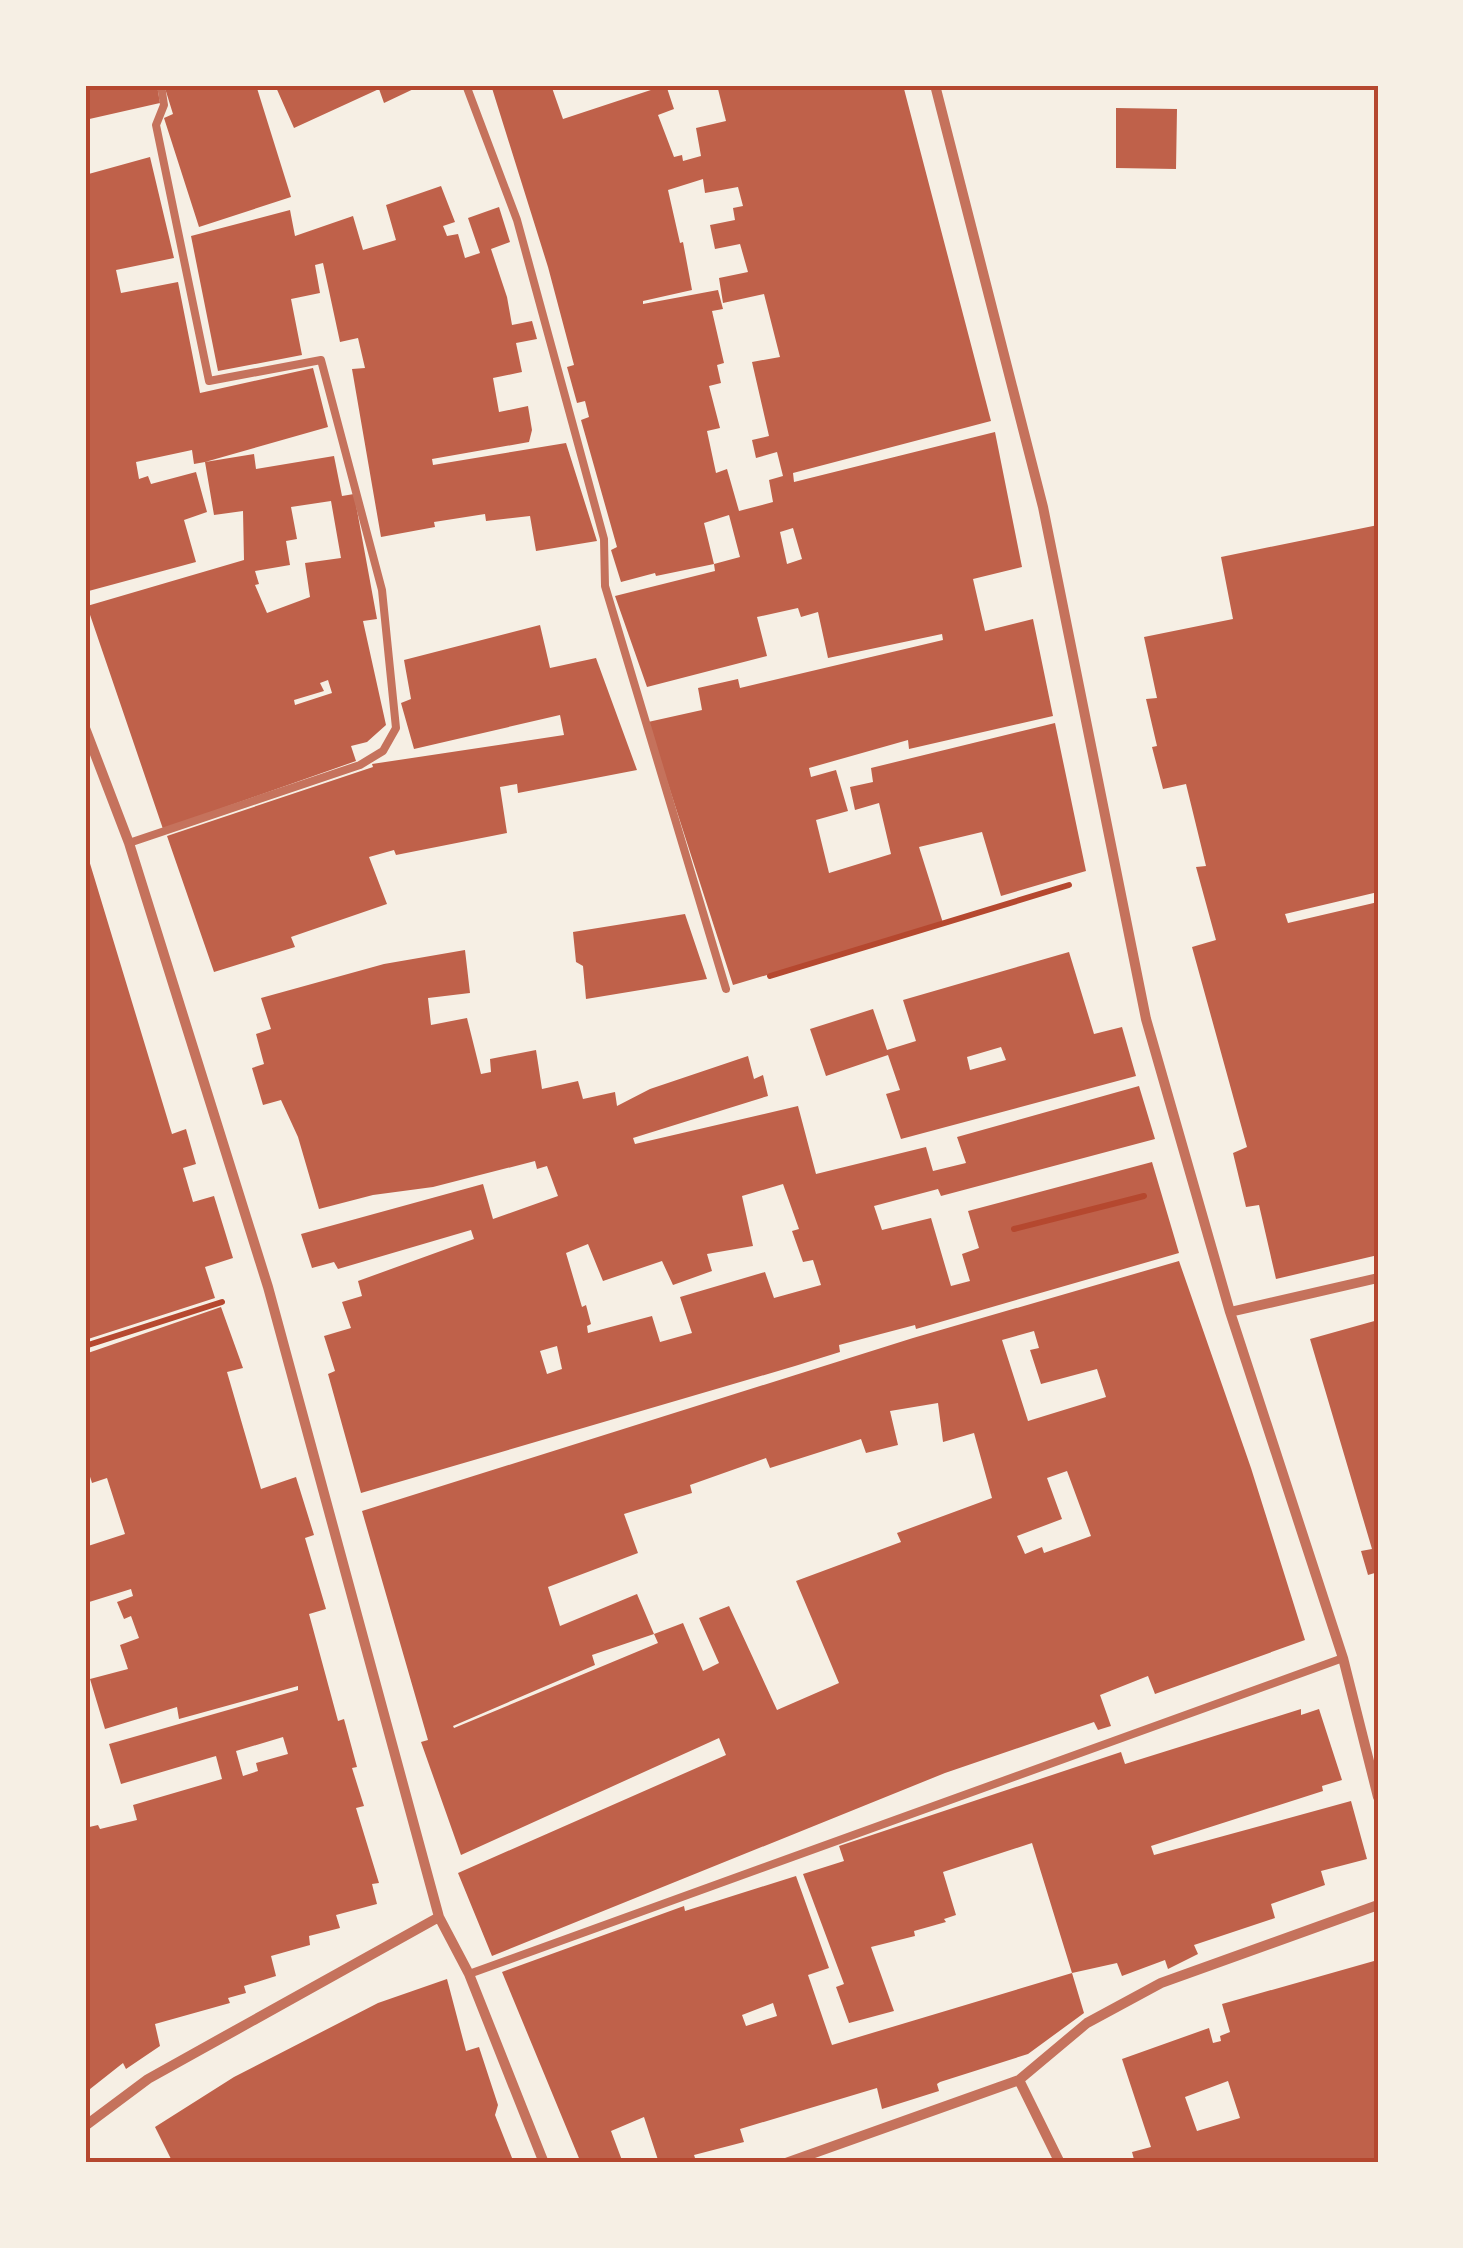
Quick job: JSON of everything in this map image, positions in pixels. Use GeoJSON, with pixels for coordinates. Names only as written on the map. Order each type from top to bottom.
{"type":"FeatureCollection","features":[{"type":"Feature","properties":{"kind":"street"},"geometry":{"type":"LineString","coordinates":[[935,85],[1043,507],[1146,1019],[1230,1312],[1343,1658],[1378,1797]]}},
{"type":"Feature","properties":{"kind":"street"},"geometry":{"type":"LineString","coordinates":[[85,728],[129,843],[268,1287],[439,1917],[469,1974],[544,2163]]}},
{"type":"Feature","properties":{"kind":"street"},"geometry":{"type":"LineString","coordinates":[[1230,1312],[1378,1278]]}},
{"type":"Feature","properties":{"kind":"street"},"geometry":{"type":"LineString","coordinates":[[786,2163],[1019,2080],[1087,2023],[1148,1990],[1378,1905]]}},
{"type":"Feature","properties":{"kind":"street"},"geometry":{"type":"LineString","coordinates":[[85,2126],[148,2079],[439,1917]]}},
{"type":"Feature","properties":{"kind":"street"},"geometry":{"type":"LineString","coordinates":[[1019,2080],[1060,2163]]}},
{"type":"Feature","properties":{"kind":"lane"},"geometry":{"type":"LineString","coordinates":[[129,843],[360,765],[383,750],[396,728],[382,590],[321,360],[210,381],[156,125],[164,105],[161,85]]}},
{"type":"Feature","properties":{"kind":"lane"},"geometry":{"type":"LineString","coordinates":[[466,85],[517,220],[604,538],[606,586],[726,990]]}},
{"type":"Feature","properties":{"kind":"lane"},"geometry":{"type":"LineString","coordinates":[[469,1974],[1343,1658]]}},
{"type":"Feature","properties":{"kind":"path"},"geometry":{"type":"LineString","coordinates":[[726,990],[1116,870]]}},
{"type":"Feature","properties":{"kind":"path"},"geometry":{"type":"LineString","coordinates":[[1014,1229],[1194,1183]]}},
{"type":"Feature","properties":{"kind":"path"},"geometry":{"type":"LineString","coordinates":[[85,1346],[268,1287]]}},
{"type":"Feature","properties":{"kind":"building"},"geometry":{"type":"Polygon","coordinates":[[[85,85],[157,85],[160,103],[85,120],[85,85]]]}},
{"type":"Feature","properties":{"kind":"building"},"geometry":{"type":"Polygon","coordinates":[[[164,85],[256,85],[291,197],[199,227],[164,118],[173,114],[164,85]]]}},
{"type":"Feature","properties":{"kind":"building"},"geometry":{"type":"Polygon","coordinates":[[[275,85],[422,85],[384,103],[379,89],[294,128],[275,85]]]}},
{"type":"Feature","properties":{"kind":"building"},"geometry":{"type":"Polygon","coordinates":[[[491,85],[551,85],[563,119],[666,85],[674,109],[658,115],[674,157],[682,155],[683,161],[701,156],[696,128],[726,121],[717,85],[903,85],[991,421],[793,473],[794,482],[995,432],[1022,567],[973,579],[985,631],[1033,619],[1053,716],[909,749],[908,740],[809,768],[811,777],[836,770],[848,811],[816,820],[829,873],[891,854],[879,803],[855,810],[850,787],[873,782],[871,768],[1055,723],[1086,871],[1001,896],[982,832],[919,847],[943,923],[733,985],[648,722],[702,710],[698,688],[738,679],[740,688],[943,640],[942,634],[828,658],[818,612],[801,617],[798,608],[757,617],[767,656],[647,687],[615,596],[715,571],[714,564],[621,582],[611,550],[617,547],[581,420],[589,417],[585,401],[577,403],[567,367],[574,365],[491,85]],[[703,179],[668,190],[692,290],[643,304],[718,290],[723,309],[712,311],[724,363],[717,365],[721,383],[709,386],[720,428],[707,431],[716,473],[727,469],[739,511],[773,502],[769,480],[783,476],[777,452],[756,458],[752,440],[769,436],[752,362],[780,357],[764,294],[723,303],[719,278],[748,272],[740,244],[715,249],[710,225],[735,220],[733,208],[743,206],[738,187],[705,193],[703,179]],[[729,515],[704,523],[714,564],[740,557],[729,515]],[[793,528],[780,532],[787,564],[802,559],[793,528]]]}},
{"type":"Feature","properties":{"kind":"building"},"geometry":{"type":"Polygon","coordinates":[[[1116,108],[1177,109],[1176,169],[1116,168],[1116,108]]]}},
{"type":"Feature","properties":{"kind":"building"},"geometry":{"type":"Polygon","coordinates":[[[150,157],[174,258],[116,270],[121,293],[178,282],[200,393],[313,368],[328,427],[205,462],[194,464],[192,450],[136,462],[139,479],[148,476],[151,484],[196,472],[207,512],[184,520],[196,562],[85,592],[85,175],[150,157]]]}},
{"type":"Feature","properties":{"kind":"building"},"geometry":{"type":"Polygon","coordinates":[[[441,186],[455,222],[443,226],[447,236],[458,234],[465,258],[480,253],[468,218],[499,207],[510,242],[491,249],[512,325],[532,321],[537,339],[516,343],[522,372],[493,378],[499,412],[528,406],[532,430],[529,442],[432,459],[433,465],[566,443],[597,541],[536,551],[530,516],[486,521],[485,514],[434,522],[435,527],[381,537],[352,369],[365,368],[358,338],[340,342],[323,263],[315,265],[320,293],[291,299],[302,355],[218,371],[191,236],[290,210],[295,236],[353,216],[363,250],[396,240],[386,205],[441,186]]]}},
{"type":"Feature","properties":{"kind":"building"},"geometry":{"type":"Polygon","coordinates":[[[254,454],[256,469],[334,456],[342,496],[354,494],[377,619],[363,621],[386,725],[367,742],[351,746],[356,761],[163,829],[87,606],[244,560],[243,511],[214,515],[205,462],[254,454]],[[331,501],[291,507],[297,539],[286,541],[290,565],[255,571],[259,584],[255,585],[267,613],[310,597],[305,563],[341,558],[331,501]],[[328,680],[320,683],[324,691],[294,700],[295,705],[332,693],[328,680]]]}},
{"type":"Feature","properties":{"kind":"building"},"geometry":{"type":"Polygon","coordinates":[[[1378,525],[1378,892],[1285,914],[1288,923],[1378,902],[1378,1255],[1276,1279],[1259,1205],[1246,1207],[1233,1153],[1247,1147],[1192,947],[1216,940],[1196,867],[1206,866],[1186,784],[1163,789],[1152,747],[1157,746],[1146,699],[1157,698],[1144,637],[1233,619],[1221,557],[1378,525]]]}},
{"type":"Feature","properties":{"kind":"building"},"geometry":{"type":"Polygon","coordinates":[[[540,625],[550,668],[596,658],[637,770],[518,793],[517,784],[500,787],[507,833],[369,857],[387,904],[291,937],[295,947],[214,972],[167,836],[373,767],[372,764],[564,735],[560,715],[414,749],[401,703],[411,699],[404,660],[540,625]]]}},
{"type":"Feature","properties":{"kind":"building"},"geometry":{"type":"Polygon","coordinates":[[[85,847],[172,1134],[186,1129],[196,1164],[183,1168],[193,1202],[214,1196],[233,1258],[205,1267],[215,1298],[85,1340],[85,847]]]}},
{"type":"Feature","properties":{"kind":"building"},"geometry":{"type":"Polygon","coordinates":[[[685,914],[707,979],[586,999],[583,966],[576,962],[573,932],[685,914]]]}},
{"type":"Feature","properties":{"kind":"building"},"geometry":{"type":"Polygon","coordinates":[[[465,950],[470,993],[428,998],[431,1025],[467,1018],[481,1074],[491,1072],[490,1059],[536,1050],[542,1089],[578,1081],[583,1099],[615,1092],[617,1106],[650,1089],[748,1056],[754,1079],[763,1075],[768,1096],[633,1138],[635,1144],[798,1106],[816,1174],[926,1147],[933,1171],[966,1163],[957,1137],[1139,1086],[1155,1139],[941,1196],[938,1189],[874,1206],[882,1230],[931,1218],[951,1286],[970,1281],[962,1254],[979,1248],[968,1211],[1152,1162],[1179,1253],[916,1329],[915,1325],[839,1345],[840,1352],[795,1366],[361,1493],[328,1374],[335,1371],[324,1336],[351,1328],[342,1302],[362,1296],[358,1281],[474,1239],[471,1230],[338,1269],[334,1262],[312,1268],[301,1234],[483,1184],[493,1219],[558,1196],[547,1166],[537,1169],[535,1161],[433,1187],[373,1195],[319,1209],[298,1137],[281,1100],[263,1105],[252,1068],[264,1064],[256,1034],[271,1029],[261,998],[384,964],[465,950]],[[783,1184],[742,1196],[753,1246],[707,1254],[712,1271],[673,1285],[662,1261],[603,1281],[588,1244],[566,1253],[582,1307],[586,1305],[591,1324],[587,1326],[588,1333],[652,1316],[660,1342],[692,1333],[680,1297],[765,1272],[774,1298],[821,1285],[813,1260],[803,1262],[792,1231],[799,1229],[783,1184]],[[557,1346],[540,1351],[547,1374],[562,1369],[557,1346]]]}},
{"type":"Feature","properties":{"kind":"building"},"geometry":{"type":"Polygon","coordinates":[[[1069,952],[1094,1034],[1122,1027],[1136,1076],[901,1139],[886,1094],[900,1090],[888,1055],[826,1076],[810,1029],[873,1009],[887,1050],[916,1041],[903,1000],[1069,952]],[[1001,1047],[967,1057],[970,1070],[1006,1060],[1001,1047]]]}},
{"type":"Feature","properties":{"kind":"building"},"geometry":{"type":"Polygon","coordinates":[[[1179,1261],[1251,1468],[1305,1640],[1155,1694],[1148,1676],[1100,1695],[1111,1726],[1098,1730],[1094,1722],[945,1773],[492,1956],[458,1873],[726,1755],[719,1738],[461,1855],[421,1742],[428,1740],[362,1511],[913,1338],[1179,1261]],[[1034,1331],[1002,1340],[1028,1421],[1106,1397],[1097,1369],[1041,1384],[1030,1350],[1039,1348],[1034,1331]],[[938,1403],[890,1411],[898,1445],[866,1453],[861,1439],[770,1468],[766,1458],[690,1485],[692,1493],[624,1514],[638,1553],[548,1587],[560,1626],[637,1594],[654,1634],[683,1623],[703,1671],[719,1663],[699,1618],[729,1606],[777,1710],[839,1683],[796,1581],[901,1542],[897,1533],[992,1498],[974,1433],[943,1442],[938,1403]],[[1067,1471],[1047,1478],[1062,1519],[1017,1536],[1025,1554],[1042,1547],[1044,1553],[1091,1536],[1067,1471]],[[654,1634],[592,1655],[595,1665],[453,1726],[454,1728],[658,1643],[654,1634]]]}},
{"type":"Feature","properties":{"kind":"building"},"geometry":{"type":"Polygon","coordinates":[[[221,1307],[243,1368],[227,1372],[261,1489],[296,1477],[314,1535],[305,1538],[326,1609],[309,1614],[338,1721],[344,1719],[357,1767],[352,1768],[364,1806],[356,1808],[379,1883],[372,1884],[377,1904],[336,1915],[340,1928],[309,1936],[310,1945],[271,1956],[276,1976],[244,1986],[246,1993],[228,1998],[230,2003],[155,2024],[160,2046],[126,2069],[123,2063],[85,2093],[85,1828],[98,1825],[100,1829],[137,1820],[133,1805],[222,1779],[216,1756],[121,1784],[109,1744],[298,1690],[298,1686],[179,1719],[177,1707],[105,1729],[90,1679],[128,1669],[120,1645],[139,1638],[131,1616],[124,1619],[117,1602],[133,1596],[131,1589],[86,1603],[85,1600],[85,1547],[125,1534],[107,1478],[92,1483],[85,1461],[85,1419],[90,1418],[85,1404],[85,1354],[221,1307]],[[283,1737],[236,1751],[243,1776],[258,1771],[256,1763],[288,1754],[283,1737]]]}},
{"type":"Feature","properties":{"kind":"building"},"geometry":{"type":"Polygon","coordinates":[[[1378,1320],[1378,1572],[1368,1575],[1361,1551],[1372,1549],[1310,1339],[1378,1320]]]}},
{"type":"Feature","properties":{"kind":"building"},"geometry":{"type":"Polygon","coordinates":[[[1301,1709],[1301,1715],[1319,1709],[1342,1780],[1322,1786],[1323,1791],[1151,1846],[1154,1855],[1351,1801],[1367,1859],[1321,1871],[1325,1885],[1271,1904],[1275,1918],[1194,1945],[1198,1954],[1168,1969],[1165,1960],[1122,1976],[1117,1963],[1072,1973],[1032,1843],[943,1872],[956,1915],[914,1931],[915,1936],[871,1947],[894,2011],[849,2023],[836,1987],[844,1984],[803,1874],[844,1861],[839,1846],[1121,1752],[1125,1764],[1301,1709]]]}},
{"type":"Feature","properties":{"kind":"building"},"geometry":{"type":"Polygon","coordinates":[[[796,1876],[829,1968],[808,1975],[832,2045],[1072,1973],[1084,2013],[1028,2054],[940,2082],[939,2091],[882,2109],[877,2088],[740,2129],[744,2142],[694,2155],[696,2161],[690,2163],[659,2163],[644,2117],[611,2131],[623,2163],[581,2163],[502,1972],[684,1906],[685,1911],[796,1876]],[[773,2003],[742,2015],[746,2026],[777,2016],[773,2003]]]}},
{"type":"Feature","properties":{"kind":"building"},"geometry":{"type":"Polygon","coordinates":[[[1374,1961],[1378,1973],[1378,2163],[1135,2163],[1132,2152],[1151,2147],[1122,2059],[1209,2028],[1213,2043],[1221,2041],[1220,2036],[1230,2032],[1222,2004],[1374,1961]],[[1228,2081],[1185,2097],[1197,2131],[1240,2118],[1228,2081]]]}},
{"type":"Feature","properties":{"kind":"building"},"geometry":{"type":"Polygon","coordinates":[[[447,1979],[466,2051],[479,2047],[498,2105],[495,2115],[514,2163],[173,2163],[155,2127],[234,2077],[378,2003],[447,1979]]]}}]}
